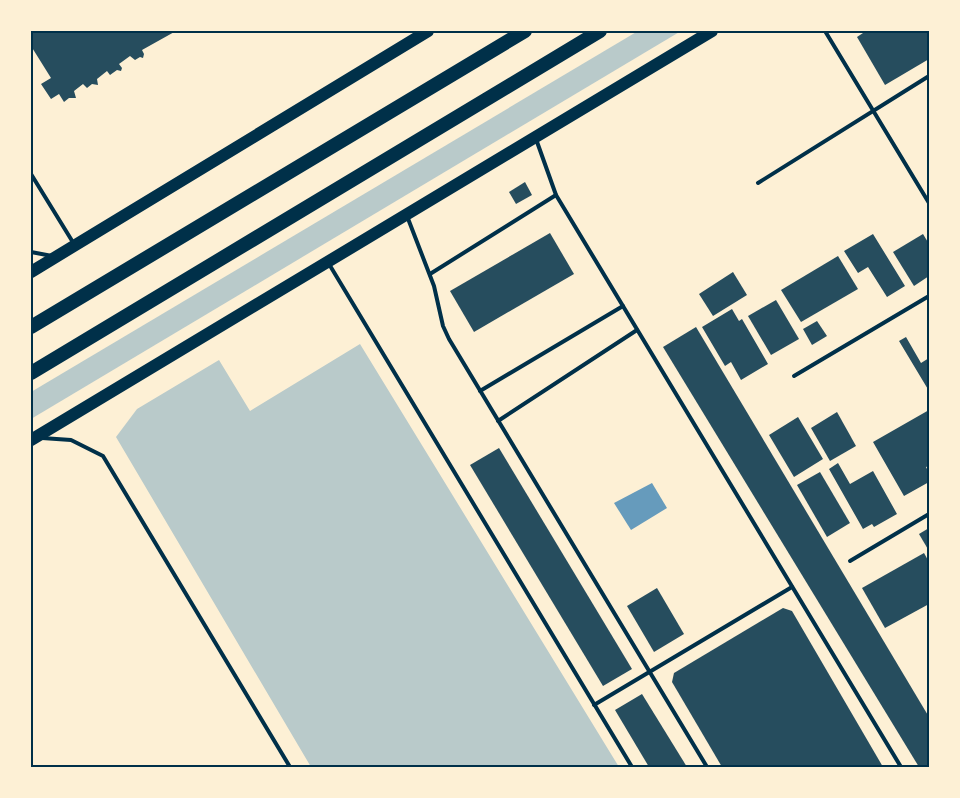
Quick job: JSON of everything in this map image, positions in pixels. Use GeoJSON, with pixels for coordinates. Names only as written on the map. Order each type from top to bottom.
{"type":"FeatureCollection","features":[{"type":"Feature","properties":{"kind":"highway"},"geometry":{"type":"LineString","coordinates":[[31,328],[525,31]]}},
{"type":"Feature","properties":{"kind":"highway"},"geometry":{"type":"LineString","coordinates":[[31,373],[600,31]]}},
{"type":"Feature","properties":{"kind":"main road"},"geometry":{"type":"LineString","coordinates":[[31,272],[428,31]]}},
{"type":"Feature","properties":{"kind":"main road"},"geometry":{"type":"LineString","coordinates":[[33,438],[712,31]]}},
{"type":"Feature","properties":{"kind":"lane"},"geometry":{"type":"LineString","coordinates":[[824,31],[929,203]]}},
{"type":"Feature","properties":{"kind":"lane"},"geometry":{"type":"LineString","coordinates":[[758,183],[929,76]]}},
{"type":"Feature","properties":{"kind":"lane"},"geometry":{"type":"LineString","coordinates":[[535,137],[556,195],[901,767]]}},
{"type":"Feature","properties":{"kind":"lane"},"geometry":{"type":"LineString","coordinates":[[31,174],[76,245]]}},
{"type":"Feature","properties":{"kind":"lane"},"geometry":{"type":"LineString","coordinates":[[430,274],[556,195]]}},
{"type":"Feature","properties":{"kind":"lane"},"geometry":{"type":"LineString","coordinates":[[406,215],[430,274],[443,326],[480,391],[707,767]]}},
{"type":"Feature","properties":{"kind":"lane"},"geometry":{"type":"LineString","coordinates":[[31,252],[56,257]]}},
{"type":"Feature","properties":{"kind":"lane"},"geometry":{"type":"LineString","coordinates":[[327,262],[632,767]]}},
{"type":"Feature","properties":{"kind":"lane"},"geometry":{"type":"LineString","coordinates":[[794,376],[929,296]]}},
{"type":"Feature","properties":{"kind":"lane"},"geometry":{"type":"LineString","coordinates":[[480,391],[623,306]]}},
{"type":"Feature","properties":{"kind":"lane"},"geometry":{"type":"LineString","coordinates":[[498,420],[637,330]]}},
{"type":"Feature","properties":{"kind":"lane"},"geometry":{"type":"LineString","coordinates":[[33,438],[72,440],[103,456],[290,767]]}},
{"type":"Feature","properties":{"kind":"lane"},"geometry":{"type":"LineString","coordinates":[[850,561],[929,514]]}},
{"type":"Feature","properties":{"kind":"lane"},"geometry":{"type":"LineString","coordinates":[[594,705],[792,587]]}},
{"type":"Feature","properties":{"kind":"shaded area"},"geometry":{"type":"Polygon","coordinates":[[[638,31],[681,31],[31,419],[31,392],[638,31]]]}},
{"type":"Feature","properties":{"kind":"shaded area"},"geometry":{"type":"Polygon","coordinates":[[[360,344],[619,767],[311,767],[116,437],[137,409],[219,360],[250,411],[360,344]]]}},
{"type":"Feature","properties":{"kind":"water"},"geometry":{"type":"Polygon","coordinates":[[[652,483],[667,508],[631,530],[614,503],[652,483]]]}},
{"type":"Feature","properties":{"kind":"building"},"geometry":{"type":"Polygon","coordinates":[[[31,31],[176,31],[142,50],[143,58],[140,57],[135,60],[130,56],[119,64],[122,68],[121,71],[117,70],[110,75],[107,71],[97,79],[98,85],[92,84],[87,88],[83,84],[74,91],[76,98],[69,98],[64,102],[59,94],[51,99],[41,84],[51,78],[31,46],[31,31]]]}},
{"type":"Feature","properties":{"kind":"building"},"geometry":{"type":"Polygon","coordinates":[[[866,31],[929,31],[929,59],[885,85],[857,37],[866,31]]]}},
{"type":"Feature","properties":{"kind":"building"},"geometry":{"type":"Polygon","coordinates":[[[525,182],[532,195],[516,204],[509,192],[525,182]]]}},
{"type":"Feature","properties":{"kind":"building"},"geometry":{"type":"Polygon","coordinates":[[[550,233],[574,274],[474,332],[450,291],[550,233]]]}},
{"type":"Feature","properties":{"kind":"building"},"geometry":{"type":"Polygon","coordinates":[[[873,234],[905,286],[887,297],[868,267],[858,273],[844,251],[873,234]]]}},
{"type":"Feature","properties":{"kind":"building"},"geometry":{"type":"Polygon","coordinates":[[[923,234],[929,244],[929,276],[914,286],[893,252],[923,234]]]}},
{"type":"Feature","properties":{"kind":"building"},"geometry":{"type":"Polygon","coordinates":[[[838,256],[858,289],[801,322],[781,290],[838,256]]]}},
{"type":"Feature","properties":{"kind":"building"},"geometry":{"type":"Polygon","coordinates":[[[733,272],[747,295],[713,316],[699,294],[733,272]]]}},
{"type":"Feature","properties":{"kind":"building"},"geometry":{"type":"Polygon","coordinates":[[[776,300],[799,339],[771,355],[748,316],[776,300]]]}},
{"type":"Feature","properties":{"kind":"building"},"geometry":{"type":"Polygon","coordinates":[[[732,309],[739,321],[742,319],[768,364],[741,380],[731,362],[725,366],[702,327],[732,309]]]}},
{"type":"Feature","properties":{"kind":"building"},"geometry":{"type":"Polygon","coordinates":[[[817,321],[827,336],[812,345],[803,329],[817,321]]]}},
{"type":"Feature","properties":{"kind":"building"},"geometry":{"type":"Polygon","coordinates":[[[696,327],[929,717],[929,767],[919,767],[663,347],[696,327]]]}},
{"type":"Feature","properties":{"kind":"building"},"geometry":{"type":"Polygon","coordinates":[[[906,337],[921,363],[929,358],[929,391],[899,341],[906,337]]]}},
{"type":"Feature","properties":{"kind":"building"},"geometry":{"type":"Polygon","coordinates":[[[929,410],[929,466],[926,467],[929,473],[929,482],[904,496],[873,442],[929,410]]]}},
{"type":"Feature","properties":{"kind":"building"},"geometry":{"type":"Polygon","coordinates":[[[837,412],[856,446],[830,461],[811,428],[837,412]]]}},
{"type":"Feature","properties":{"kind":"building"},"geometry":{"type":"Polygon","coordinates":[[[798,417],[823,459],[794,477],[769,435],[798,417]]]}},
{"type":"Feature","properties":{"kind":"building"},"geometry":{"type":"Polygon","coordinates":[[[499,448],[632,669],[603,686],[470,465],[499,448]]]}},
{"type":"Feature","properties":{"kind":"building"},"geometry":{"type":"Polygon","coordinates":[[[838,463],[850,484],[873,471],[897,514],[874,527],[872,524],[863,529],[829,469],[838,463]]]}},
{"type":"Feature","properties":{"kind":"building"},"geometry":{"type":"Polygon","coordinates":[[[820,472],[850,523],[827,537],[797,485],[820,472]]]}},
{"type":"Feature","properties":{"kind":"building"},"geometry":{"type":"Polygon","coordinates":[[[929,528],[929,551],[919,534],[929,528]]]}},
{"type":"Feature","properties":{"kind":"building"},"geometry":{"type":"Polygon","coordinates":[[[924,553],[929,562],[929,604],[885,628],[862,588],[924,553]]]}},
{"type":"Feature","properties":{"kind":"building"},"geometry":{"type":"Polygon","coordinates":[[[657,588],[684,634],[654,652],[627,606],[657,588]]]}},
{"type":"Feature","properties":{"kind":"building"},"geometry":{"type":"Polygon","coordinates":[[[783,608],[792,611],[883,767],[722,767],[672,682],[674,673],[783,608]]]}},
{"type":"Feature","properties":{"kind":"building"},"geometry":{"type":"Polygon","coordinates":[[[642,694],[687,767],[649,767],[615,710],[642,694]]]}}]}
